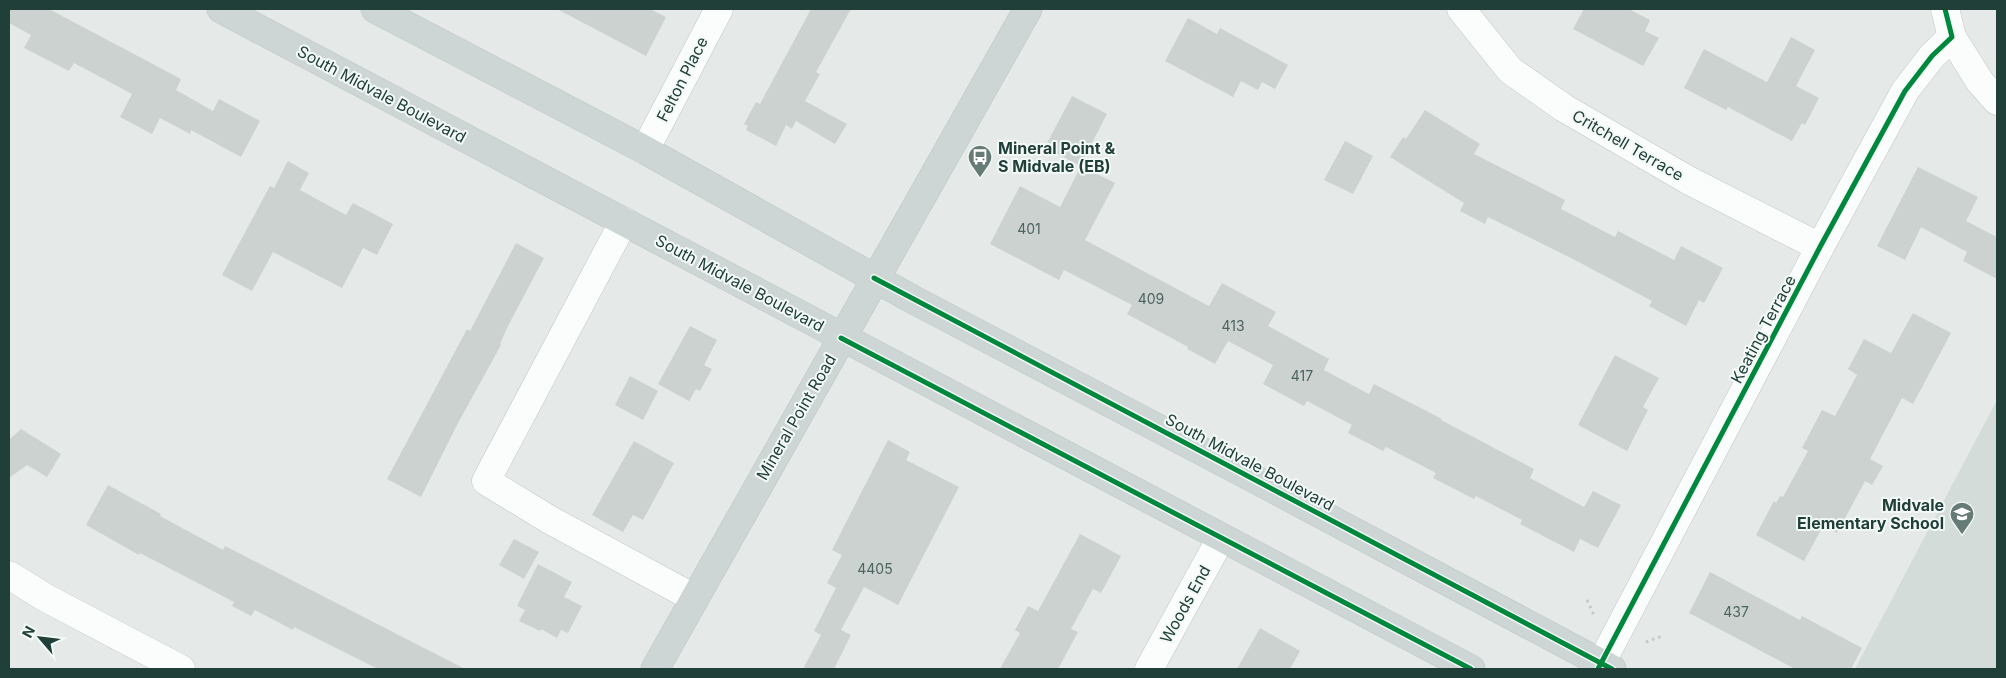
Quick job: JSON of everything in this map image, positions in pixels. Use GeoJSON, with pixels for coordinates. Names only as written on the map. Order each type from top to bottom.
{"type":"FeatureCollection","features":[{"type":"Feature","properties":{"kind":"main road","name":"South Midvale Boulevard"},"geometry":{"type":"LineString","coordinates":[[221,9],[1471,669]]}},
{"type":"Feature","properties":{"kind":"main road","name":"South Midvale Boulevard"},"geometry":{"type":"LineString","coordinates":[[375,9],[645,150],[874,278],[1604,667]]}},
{"type":"Feature","properties":{"kind":"main road","name":"Mineral Point Road"},"geometry":{"type":"LineString","coordinates":[[655,669],[874,278],[1028,9]]}},
{"type":"Feature","properties":{"kind":"street","name":"Felton Place"},"geometry":{"type":"LineString","coordinates":[[645,150],[719,9]]}},
{"type":"Feature","properties":{"kind":"street","name":"Critchell Terrace"},"geometry":{"type":"LineString","coordinates":[[1461,9],[1510,70],[1564,108],[1688,180],[1820,247]]}},
{"type":"Feature","properties":{"kind":"street"},"geometry":{"type":"LineString","coordinates":[[1945,9],[1952,37],[1980,82],[1997,101]]}},
{"type":"Feature","properties":{"kind":"street","name":"Keating Terrace"},"geometry":{"type":"LineString","coordinates":[[1604,667],[1820,247],[1905,90],[1932,56],[1952,37]]}},
{"type":"Feature","properties":{"kind":"street"},"geometry":{"type":"LineString","coordinates":[[624,221],[486,481],[550,520],[694,598]]}},
{"type":"Feature","properties":{"kind":"street","name":"Woods End"},"geometry":{"type":"LineString","coordinates":[[1149,669],[1221,538]]}},
{"type":"Feature","properties":{"kind":"street"},"geometry":{"type":"LineString","coordinates":[[9,575],[46,598],[181,669]]}},
{"type":"Feature","properties":{"kind":"shaded area","name":"Midvale Elementary School"},"geometry":{"type":"Polygon","coordinates":[[[1997,400],[1997,669],[1855,669],[1997,400]]]}},
{"type":"Feature","properties":{"kind":"building"},"geometry":{"type":"Polygon","coordinates":[[[9,9],[49,9],[181,79],[176,90],[213,111],[219,99],[260,121],[241,157],[191,130],[190,134],[160,118],[152,134],[120,117],[132,94],[74,63],[69,71],[24,48],[31,35],[9,23],[9,9]]]}},
{"type":"Feature","properties":{"kind":"building"},"geometry":{"type":"Polygon","coordinates":[[[557,9],[650,9],[666,17],[646,56],[557,9]]]}},
{"type":"Feature","properties":{"kind":"building"},"geometry":{"type":"Polygon","coordinates":[[[811,9],[851,9],[816,72],[820,74],[805,101],[847,124],[835,144],[796,121],[792,129],[786,125],[776,146],[746,130],[748,126],[744,124],[756,102],[760,104],[811,9]]]}},
{"type":"Feature","properties":{"kind":"building"},"geometry":{"type":"Polygon","coordinates":[[[1584,9],[1629,9],[1650,20],[1645,31],[1659,38],[1643,66],[1573,29],[1584,9]]]}},
{"type":"Feature","properties":{"kind":"building"},"geometry":{"type":"Polygon","coordinates":[[[1188,18],[1217,34],[1220,28],[1288,65],[1275,89],[1262,82],[1258,90],[1241,81],[1233,97],[1165,61],[1188,18]]]}},
{"type":"Feature","properties":{"kind":"building"},"geometry":{"type":"Polygon","coordinates":[[[1791,37],[1815,50],[1796,86],[1819,98],[1805,125],[1802,123],[1792,141],[1728,107],[1726,110],[1684,88],[1704,49],[1767,82],[1791,37]]]}},
{"type":"Feature","properties":{"kind":"building"},"geometry":{"type":"Polygon","coordinates":[[[1072,96],[1107,114],[1080,166],[1045,147],[1072,96]]]}},
{"type":"Feature","properties":{"kind":"building"},"geometry":{"type":"Polygon","coordinates":[[[1425,110],[1480,144],[1474,154],[1565,200],[1561,209],[1615,237],[1618,231],[1674,260],[1681,246],[1723,268],[1704,303],[1699,300],[1686,326],[1649,306],[1652,301],[1573,259],[1488,217],[1485,224],[1460,211],[1464,203],[1390,157],[1403,137],[1406,139],[1425,110]]]}},
{"type":"Feature","properties":{"kind":"building"},"geometry":{"type":"Polygon","coordinates":[[[1345,141],[1373,156],[1353,194],[1324,180],[1345,141]]]}},
{"type":"Feature","properties":{"kind":"building"},"geometry":{"type":"Polygon","coordinates":[[[288,161],[309,173],[300,190],[346,215],[353,203],[393,224],[377,255],[363,248],[342,288],[273,252],[252,291],[222,275],[270,186],[274,188],[288,161]]]}},
{"type":"Feature","properties":{"kind":"building"},"geometry":{"type":"Polygon","coordinates":[[[1081,166],[1115,183],[1085,240],[1209,306],[1222,283],[1276,312],[1268,326],[1329,359],[1324,370],[1369,394],[1374,384],[1442,419],[1534,469],[1530,478],[1584,507],[1593,491],[1621,505],[1598,548],[1580,539],[1574,552],[1520,524],[1522,520],[1476,496],[1474,499],[1433,478],[1436,473],[1386,447],[1383,451],[1348,433],[1352,425],[1307,401],[1304,406],[1263,384],[1273,365],[1228,341],[1215,364],[1127,314],[1132,305],[1064,270],[1059,280],[990,244],[1020,186],[1060,207],[1081,166]]]}},
{"type":"Feature","properties":{"kind":"building"},"geometry":{"type":"Polygon","coordinates":[[[1918,167],[1978,197],[1966,221],[1997,237],[1997,279],[1963,261],[1967,252],[1921,227],[1905,260],[1877,246],[1918,167]]]}},
{"type":"Feature","properties":{"kind":"building"},"geometry":{"type":"Polygon","coordinates":[[[516,243],[544,258],[508,326],[501,345],[458,423],[421,497],[387,479],[467,329],[470,331],[516,243]]]}},
{"type":"Feature","properties":{"kind":"building"},"geometry":{"type":"Polygon","coordinates":[[[1913,313],[1951,333],[1913,404],[1902,398],[1870,459],[1883,466],[1872,485],[1865,481],[1837,533],[1823,526],[1804,561],[1756,535],[1774,501],[1776,503],[1780,496],[1783,497],[1808,451],[1802,448],[1822,410],[1835,416],[1857,375],[1848,369],[1864,339],[1891,353],[1913,313]]]}},
{"type":"Feature","properties":{"kind":"building"},"geometry":{"type":"Polygon","coordinates":[[[690,326],[717,340],[704,365],[712,369],[700,391],[696,389],[689,401],[658,384],[690,326]]]}},
{"type":"Feature","properties":{"kind":"building"},"geometry":{"type":"Polygon","coordinates":[[[1615,355],[1659,378],[1643,407],[1648,410],[1627,451],[1578,425],[1615,355]]]}},
{"type":"Feature","properties":{"kind":"building"},"geometry":{"type":"Polygon","coordinates":[[[630,376],[658,391],[643,420],[615,405],[630,376]]]}},
{"type":"Feature","properties":{"kind":"building"},"geometry":{"type":"Polygon","coordinates":[[[21,429],[61,454],[47,477],[27,465],[9,478],[9,440],[21,429]]]}},
{"type":"Feature","properties":{"kind":"building"},"geometry":{"type":"Polygon","coordinates":[[[888,440],[910,452],[906,460],[959,487],[898,605],[864,587],[841,630],[851,635],[834,669],[803,669],[821,635],[814,631],[836,588],[827,583],[842,555],[832,550],[888,440]]]}},
{"type":"Feature","properties":{"kind":"building"},"geometry":{"type":"Polygon","coordinates":[[[634,441],[674,463],[643,520],[633,515],[623,532],[592,515],[634,441]]]}},
{"type":"Feature","properties":{"kind":"building"},"geometry":{"type":"Polygon","coordinates":[[[108,485],[223,550],[225,546],[465,669],[378,669],[294,627],[293,630],[255,610],[251,616],[232,606],[234,602],[140,553],[139,555],[86,525],[108,485]]]}},
{"type":"Feature","properties":{"kind":"building"},"geometry":{"type":"Polygon","coordinates":[[[1080,534],[1121,556],[1101,593],[1093,589],[1071,629],[1078,632],[1058,669],[1000,669],[1020,633],[1015,630],[1028,606],[1038,611],[1080,534]]]}},
{"type":"Feature","properties":{"kind":"building"},"geometry":{"type":"Polygon","coordinates":[[[514,539],[539,552],[524,579],[499,565],[514,539]]]}},
{"type":"Feature","properties":{"kind":"building"},"geometry":{"type":"Polygon","coordinates":[[[538,564],[572,582],[564,597],[582,606],[568,633],[561,630],[557,638],[541,629],[540,631],[519,621],[525,610],[517,606],[538,564]]]}},
{"type":"Feature","properties":{"kind":"building"},"geometry":{"type":"Polygon","coordinates":[[[1710,572],[1800,620],[1802,616],[1862,648],[1851,669],[1795,669],[1689,613],[1710,572]]]}},
{"type":"Feature","properties":{"kind":"building"},"geometry":{"type":"Polygon","coordinates":[[[1260,628],[1300,651],[1290,669],[1237,669],[1260,628]]]}},
{"type":"Feature","properties":{"kind":"cycle path"},"geometry":{"type":"LineString","coordinates":[[1598,669],[1820,247],[1905,91],[1932,56],[1952,37],[1945,9]]}},
{"type":"Feature","properties":{"kind":"cycle path"},"geometry":{"type":"LineString","coordinates":[[874,278],[1612,669]]}},
{"type":"Feature","properties":{"kind":"cycle path"},"geometry":{"type":"LineString","coordinates":[[841,338],[1471,669]]}},
{"type":"Feature","properties":{"kind":"place","name":"Mineral Point & S Midvale (EB)"},"geometry":{"type":"Point","coordinates":[980,178]}},
{"type":"Feature","properties":{"kind":"place","name":"Midvale Elementary School"},"geometry":{"type":"Point","coordinates":[1962,535]}}]}
